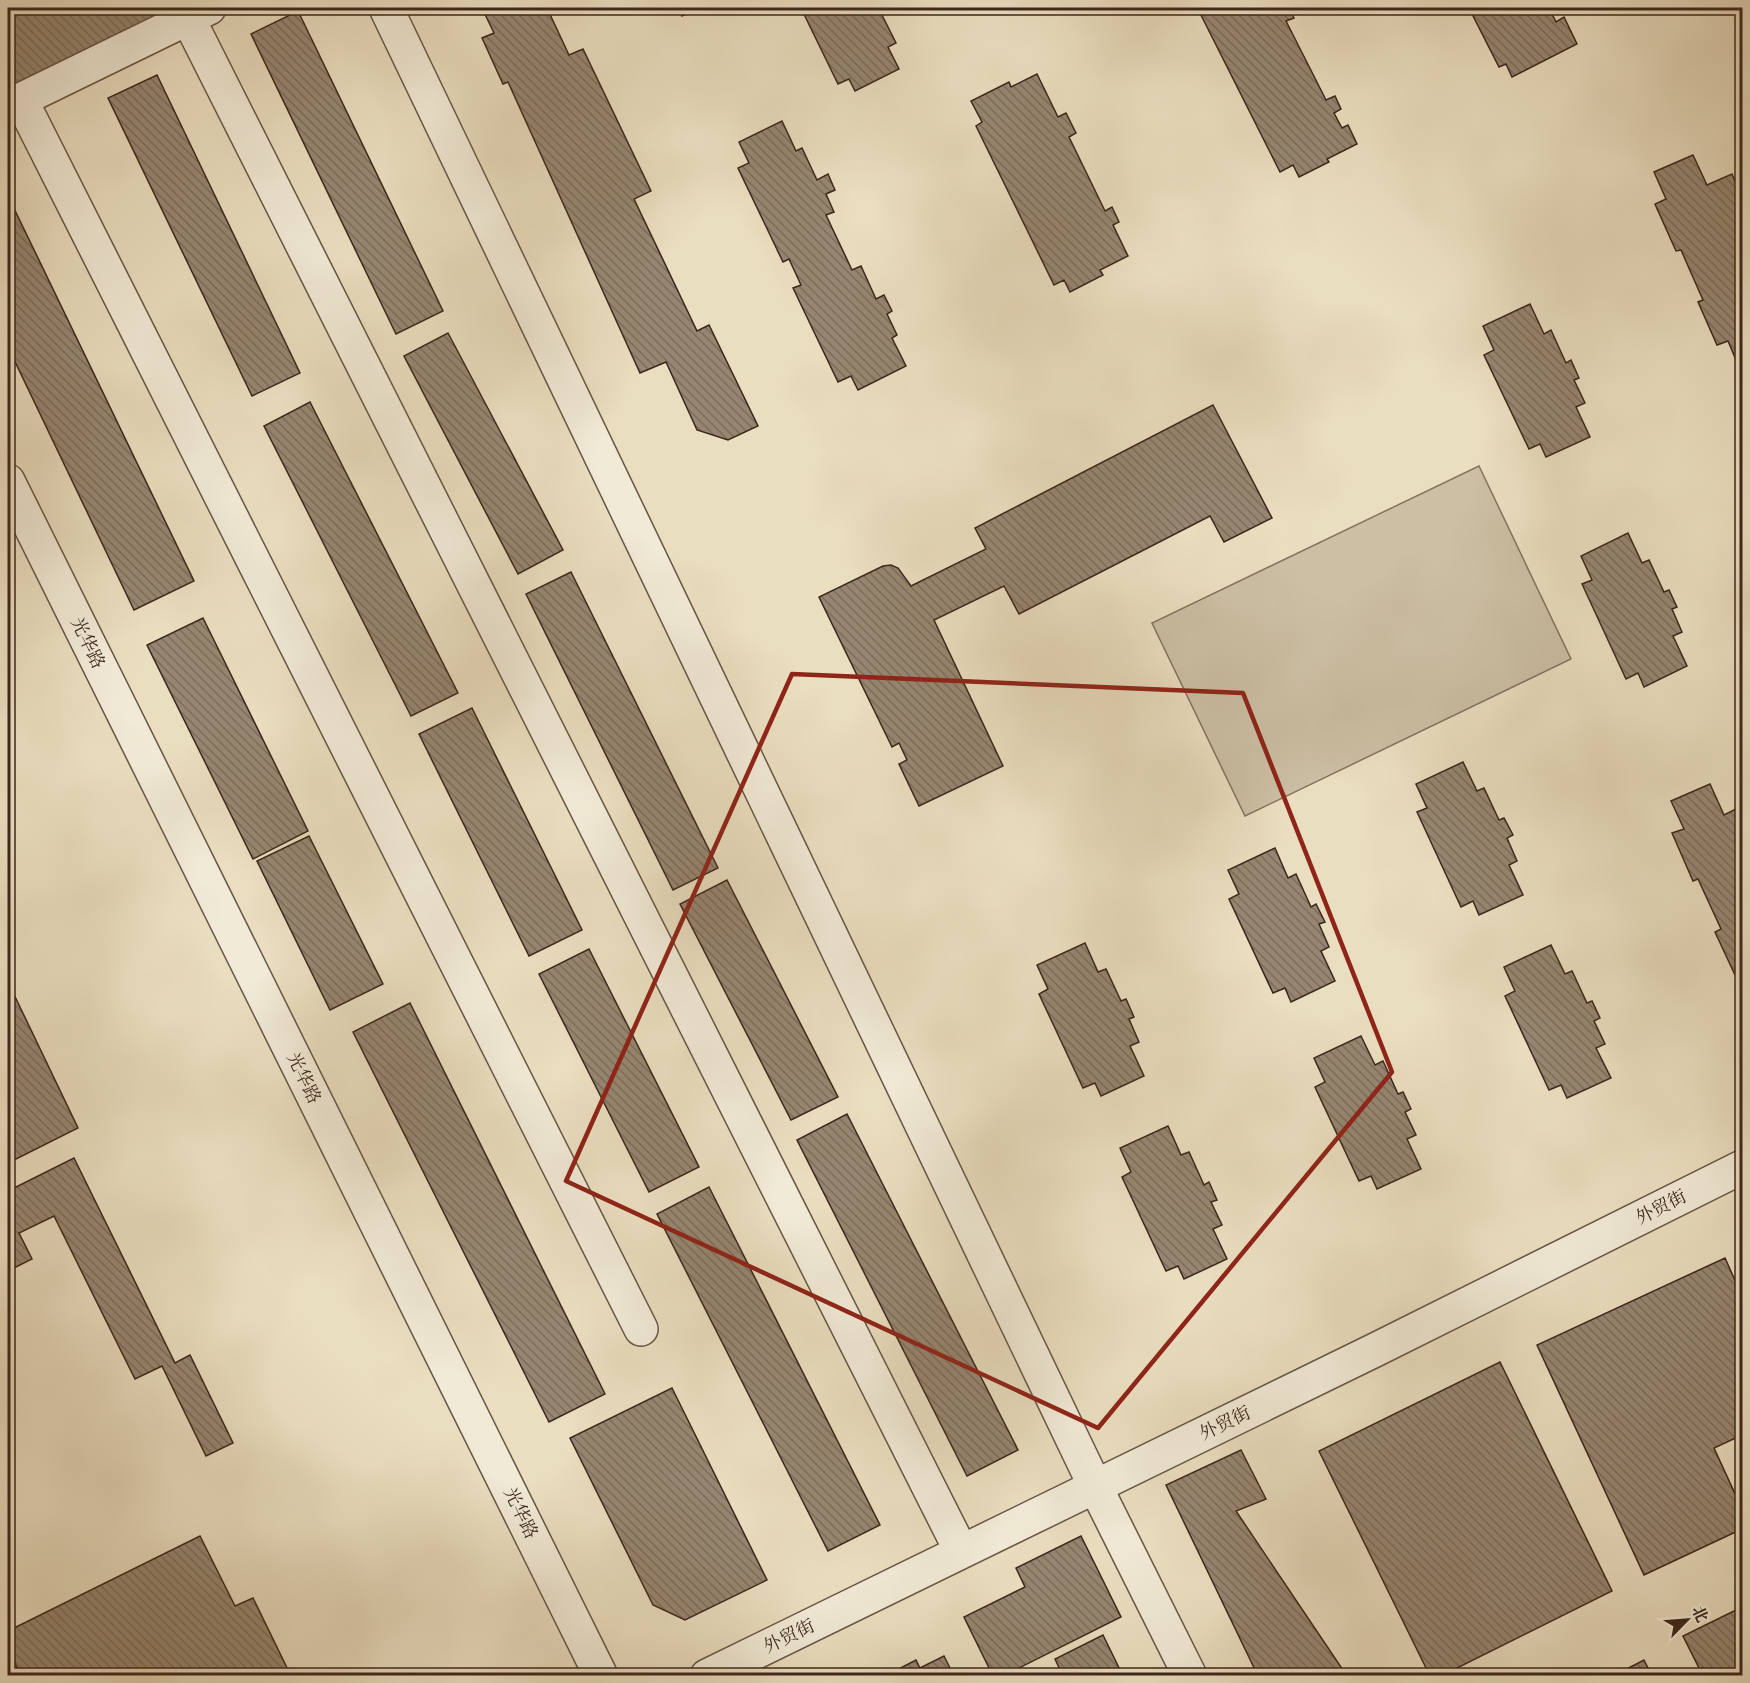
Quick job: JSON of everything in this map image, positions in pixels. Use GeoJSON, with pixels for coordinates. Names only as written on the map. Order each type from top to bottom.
{"type":"FeatureCollection","features":[{"type":"Feature","properties":{"kind":"street"},"geometry":{"type":"LineString","coordinates":[[386,8],[1095,1486],[1190,1676]]}},
{"type":"Feature","properties":{"kind":"street"},"geometry":{"type":"LineString","coordinates":[[641,1329],[14,103],[198,13],[961,1551]]}},
{"type":"Feature","properties":{"kind":"street","name":"光华路"},"geometry":{"type":"LineString","coordinates":[[8,481],[601,1676]]}},
{"type":"Feature","properties":{"kind":"street","name":"外贸街"},"geometry":{"type":"LineString","coordinates":[[707,1676],[1375,1350],[1743,1167]]}},
{"type":"Feature","properties":{"kind":"highlighted area"},"geometry":{"type":"Polygon","coordinates":[[[792,674],[1243,693],[1392,1072],[1098,1428],[566,1181],[792,674]]]}},
{"type":"Feature","properties":{"kind":"shaded area"},"geometry":{"type":"Polygon","coordinates":[[[1479,466],[1571,659],[1245,816],[1152,623],[1479,466]]]}},
{"type":"Feature","properties":{"kind":"building"},"geometry":{"type":"Polygon","coordinates":[[[8,8],[174,8],[8,90],[8,8]]]}},
{"type":"Feature","properties":{"kind":"building"},"geometry":{"type":"Polygon","coordinates":[[[482,8],[547,8],[569,55],[583,49],[651,191],[634,199],[697,331],[709,325],[758,426],[728,440],[697,430],[666,362],[640,373],[508,82],[503,84],[482,38],[494,33],[482,8]]]}},
{"type":"Feature","properties":{"kind":"building"},"geometry":{"type":"Polygon","coordinates":[[[679,8],[699,8],[682,16],[679,8]]]}},
{"type":"Feature","properties":{"kind":"building"},"geometry":{"type":"Polygon","coordinates":[[[801,8],[885,8],[887,12],[882,15],[896,43],[888,47],[899,69],[855,91],[849,79],[838,84],[801,8]]]}},
{"type":"Feature","properties":{"kind":"building"},"geometry":{"type":"Polygon","coordinates":[[[1204,8],[1289,8],[1294,18],[1286,21],[1326,100],[1335,96],[1341,109],[1334,113],[1342,128],[1348,125],[1357,144],[1299,177],[1293,165],[1280,172],[1200,13],[1205,10],[1204,8]]]}},
{"type":"Feature","properties":{"kind":"building"},"geometry":{"type":"Polygon","coordinates":[[[1469,8],[1565,8],[1552,14],[1556,22],[1564,17],[1577,44],[1512,77],[1506,64],[1499,67],[1469,8]]]}},
{"type":"Feature","properties":{"kind":"building"},"geometry":{"type":"Polygon","coordinates":[[[298,11],[443,311],[396,334],[251,34],[298,11]]]}},
{"type":"Feature","properties":{"kind":"building"},"geometry":{"type":"Polygon","coordinates":[[[1037,74],[1058,117],[1066,113],[1076,133],[1069,137],[1105,211],[1112,207],[1119,222],[1113,225],[1128,256],[1100,270],[1103,275],[1070,292],[1064,280],[1054,285],[976,126],[982,122],[971,101],[1009,82],[1011,87],[1037,74]]]}},
{"type":"Feature","properties":{"kind":"building"},"geometry":{"type":"Polygon","coordinates":[[[157,75],[300,373],[252,396],[108,98],[157,75]]]}},
{"type":"Feature","properties":{"kind":"building"},"geometry":{"type":"Polygon","coordinates":[[[782,121],[796,151],[802,148],[817,180],[828,174],[835,190],[826,194],[834,212],[826,215],[852,270],[861,266],[876,299],[884,295],[892,311],[887,314],[897,335],[892,338],[906,366],[858,390],[851,376],[838,382],[793,288],[801,285],[789,259],[783,262],[738,168],[749,163],[739,142],[782,121]]]}},
{"type":"Feature","properties":{"kind":"building"},"geometry":{"type":"Polygon","coordinates":[[[1693,155],[1707,185],[1732,174],[1742,198],[1742,222],[1739,223],[1742,230],[1742,365],[1739,367],[1728,341],[1717,345],[1698,302],[1703,300],[1681,250],[1676,251],[1655,204],[1666,199],[1654,172],[1693,155]]]}},
{"type":"Feature","properties":{"kind":"building"},"geometry":{"type":"Polygon","coordinates":[[[8,196],[194,581],[134,610],[8,347],[8,196]]]}},
{"type":"Feature","properties":{"kind":"building"},"geometry":{"type":"Polygon","coordinates":[[[1530,304],[1544,334],[1551,330],[1566,363],[1571,360],[1579,378],[1574,380],[1585,403],[1576,407],[1590,437],[1546,457],[1540,444],[1529,449],[1484,355],[1494,350],[1483,326],[1530,304]]]}},
{"type":"Feature","properties":{"kind":"building"},"geometry":{"type":"Polygon","coordinates":[[[448,333],[563,550],[518,574],[404,356],[448,333]]]}},
{"type":"Feature","properties":{"kind":"building"},"geometry":{"type":"Polygon","coordinates":[[[310,402],[458,693],[411,716],[264,426],[310,402]]]}},
{"type":"Feature","properties":{"kind":"building"},"geometry":{"type":"Polygon","coordinates":[[[1213,405],[1272,518],[1224,542],[1210,516],[1019,614],[1004,586],[934,620],[1003,766],[919,806],[899,764],[907,760],[899,743],[892,747],[819,597],[883,566],[891,565],[898,568],[911,586],[986,549],[975,528],[1213,405]]]}},
{"type":"Feature","properties":{"kind":"building"},"geometry":{"type":"Polygon","coordinates":[[[1628,533],[1642,563],[1649,560],[1664,592],[1669,590],[1677,607],[1672,609],[1682,632],[1673,636],[1687,666],[1644,687],[1638,673],[1626,679],[1582,584],[1592,580],[1581,556],[1628,533]]]}},
{"type":"Feature","properties":{"kind":"building"},"geometry":{"type":"Polygon","coordinates":[[[571,572],[718,868],[673,890],[526,594],[571,572]]]}},
{"type":"Feature","properties":{"kind":"building"},"geometry":{"type":"Polygon","coordinates":[[[203,618],[308,831],[253,859],[147,645],[203,618]]]}},
{"type":"Feature","properties":{"kind":"building"},"geometry":{"type":"Polygon","coordinates":[[[472,708],[582,930],[529,956],[419,734],[472,708]]]}},
{"type":"Feature","properties":{"kind":"building"},"geometry":{"type":"Polygon","coordinates":[[[1463,762],[1477,791],[1484,788],[1499,820],[1504,818],[1513,835],[1507,838],[1517,861],[1509,865],[1523,895],[1479,915],[1473,901],[1461,907],[1417,812],[1427,808],[1416,784],[1463,762]]]}},
{"type":"Feature","properties":{"kind":"building"},"geometry":{"type":"Polygon","coordinates":[[[1710,784],[1724,815],[1742,806],[1742,971],[1735,975],[1715,932],[1721,929],[1698,879],[1693,881],[1672,833],[1684,829],[1671,801],[1710,784]]]}},
{"type":"Feature","properties":{"kind":"building"},"geometry":{"type":"Polygon","coordinates":[[[309,836],[383,984],[330,1010],[257,861],[309,836]]]}},
{"type":"Feature","properties":{"kind":"building"},"geometry":{"type":"Polygon","coordinates":[[[1275,848],[1288,878],[1296,874],[1311,907],[1316,904],[1325,922],[1319,924],[1329,947],[1321,951],[1335,981],[1291,1002],[1285,988],[1273,993],[1229,899],[1239,894],[1228,870],[1275,848]]]}},
{"type":"Feature","properties":{"kind":"building"},"geometry":{"type":"Polygon","coordinates":[[[727,880],[838,1097],[791,1120],[680,904],[727,880]]]}},
{"type":"Feature","properties":{"kind":"building"},"geometry":{"type":"Polygon","coordinates":[[[1085,943],[1098,972],[1106,969],[1121,1001],[1126,999],[1134,1017],[1129,1019],[1139,1042],[1130,1046],[1144,1076],[1101,1096],[1095,1083],[1083,1088],[1039,994],[1048,989],[1037,965],[1085,943]]]}},
{"type":"Feature","properties":{"kind":"building"},"geometry":{"type":"Polygon","coordinates":[[[1551,945],[1565,974],[1572,971],[1587,1003],[1592,1001],[1600,1018],[1594,1021],[1605,1044],[1596,1048],[1611,1078],[1567,1098],[1561,1085],[1549,1090],[1505,996],[1515,991],[1504,967],[1551,945]]]}},
{"type":"Feature","properties":{"kind":"building"},"geometry":{"type":"Polygon","coordinates":[[[589,949],[699,1167],[649,1192],[539,974],[589,949]]]}},
{"type":"Feature","properties":{"kind":"building"},"geometry":{"type":"Polygon","coordinates":[[[8,982],[78,1128],[8,1163],[8,982]]]}},
{"type":"Feature","properties":{"kind":"building"},"geometry":{"type":"Polygon","coordinates":[[[410,1003],[605,1394],[549,1422],[353,1032],[410,1003]]]}},
{"type":"Feature","properties":{"kind":"building"},"geometry":{"type":"Polygon","coordinates":[[[1361,1036],[1375,1065],[1383,1061],[1398,1094],[1403,1092],[1411,1109],[1405,1112],[1416,1135],[1407,1139],[1421,1169],[1377,1189],[1371,1176],[1359,1181],[1315,1087],[1325,1082],[1314,1058],[1361,1036]]]}},
{"type":"Feature","properties":{"kind":"building"},"geometry":{"type":"Polygon","coordinates":[[[847,1114],[1018,1450],[967,1476],[797,1140],[847,1114]]]}},
{"type":"Feature","properties":{"kind":"building"},"geometry":{"type":"Polygon","coordinates":[[[1168,1126],[1181,1155],[1189,1152],[1204,1185],[1209,1182],[1217,1200],[1211,1202],[1222,1225],[1213,1229],[1227,1259],[1184,1279],[1178,1266],[1166,1271],[1122,1177],[1131,1172],[1120,1148],[1168,1126]]]}},
{"type":"Feature","properties":{"kind":"building"},"geometry":{"type":"Polygon","coordinates":[[[74,1158],[175,1363],[190,1355],[233,1443],[206,1456],[162,1366],[135,1379],[54,1216],[19,1233],[32,1259],[8,1271],[8,1191],[74,1158]]]}},
{"type":"Feature","properties":{"kind":"building"},"geometry":{"type":"Polygon","coordinates":[[[709,1187],[880,1525],[828,1551],[657,1214],[709,1187]]]}},
{"type":"Feature","properties":{"kind":"building"},"geometry":{"type":"Polygon","coordinates":[[[1725,1258],[1742,1296],[1742,1435],[1714,1448],[1742,1509],[1742,1529],[1644,1575],[1537,1345],[1725,1258]]]}},
{"type":"Feature","properties":{"kind":"building"},"geometry":{"type":"Polygon","coordinates":[[[1500,1362],[1612,1591],[1441,1676],[1430,1676],[1319,1451],[1500,1362]]]}},
{"type":"Feature","properties":{"kind":"building"},"geometry":{"type":"Polygon","coordinates":[[[672,1388],[767,1580],[685,1620],[653,1605],[570,1438],[672,1388]]]}},
{"type":"Feature","properties":{"kind":"building"},"geometry":{"type":"Polygon","coordinates":[[[1241,1450],[1266,1499],[1236,1511],[1347,1676],[1258,1676],[1166,1485],[1241,1450]]]}},
{"type":"Feature","properties":{"kind":"building"},"geometry":{"type":"Polygon","coordinates":[[[200,1536],[235,1606],[253,1598],[291,1676],[21,1676],[8,1649],[8,1631],[200,1536]]]}},
{"type":"Feature","properties":{"kind":"building"},"geometry":{"type":"Polygon","coordinates":[[[1081,1536],[1121,1617],[1003,1676],[993,1676],[964,1617],[1025,1587],[1016,1568],[1081,1536]]]}},
{"type":"Feature","properties":{"kind":"building"},"geometry":{"type":"Polygon","coordinates":[[[1742,1607],[1742,1676],[1703,1676],[1683,1636],[1742,1607]]]}},
{"type":"Feature","properties":{"kind":"building"},"geometry":{"type":"Polygon","coordinates":[[[1103,1635],[1123,1676],[1063,1676],[1055,1659],[1103,1635]]]}},
{"type":"Feature","properties":{"kind":"building"},"geometry":{"type":"Polygon","coordinates":[[[944,1656],[954,1676],[885,1676],[916,1660],[920,1668],[944,1656]]]}},
{"type":"Feature","properties":{"kind":"building"},"geometry":{"type":"Polygon","coordinates":[[[1644,1660],[1652,1676],[1613,1676],[1644,1660]]]}}]}
